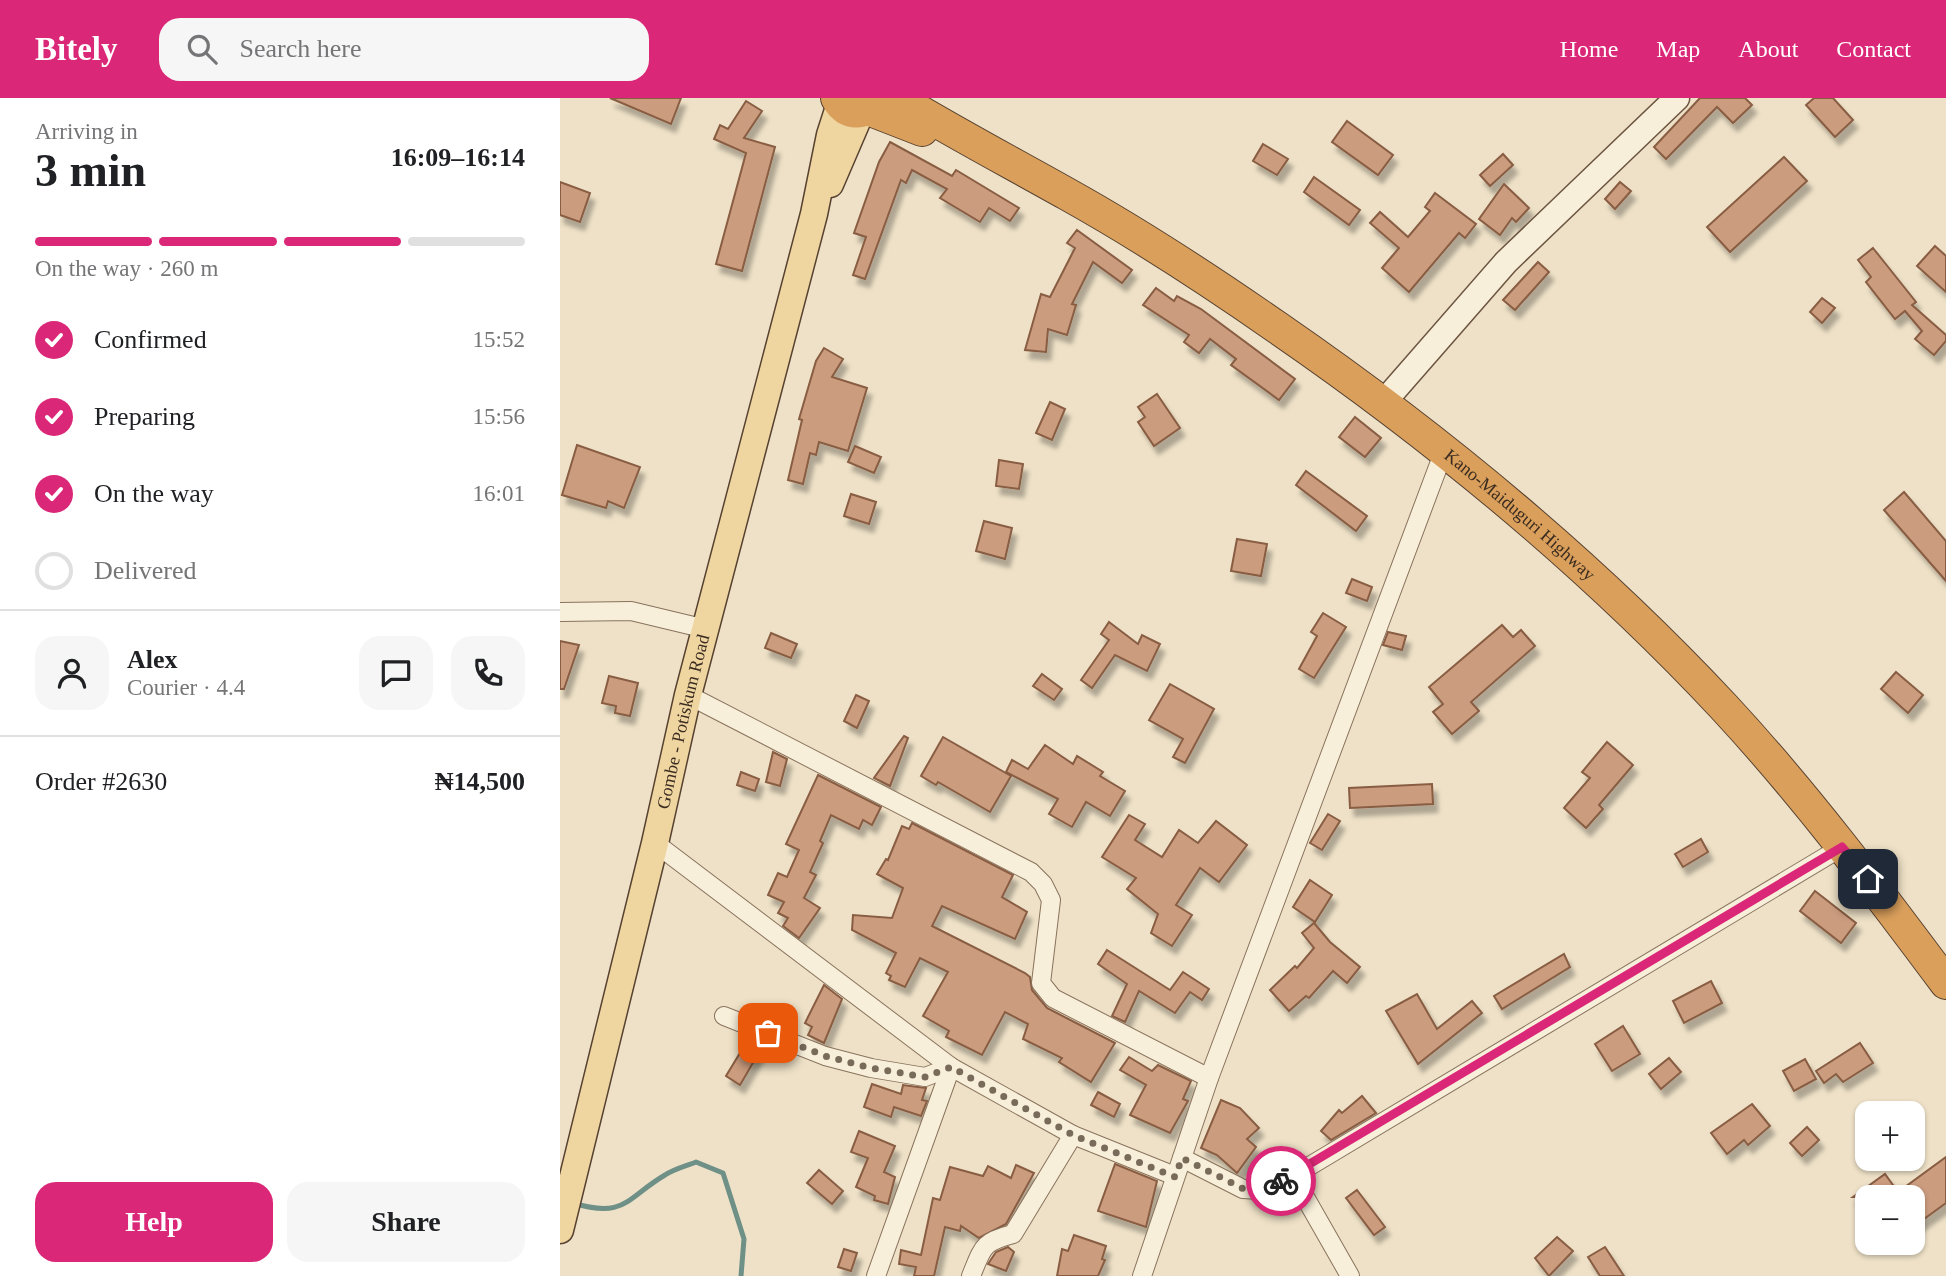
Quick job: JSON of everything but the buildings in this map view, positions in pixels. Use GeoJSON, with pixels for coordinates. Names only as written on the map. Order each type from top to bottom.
{"type":"FeatureCollection","features":[{"type":"Feature","properties":{"kind":"highway","name":"Kano-Maiduguri Highway"},"geometry":{"type":"LineString","coordinates":[[897,98],[996,157],[1069,195],[1278,328],[1444,451],[1564,551],[1644,626],[1725,708],[1942,968]]}},
{"type":"Feature","properties":{"kind":"highway","name":"Kano-Maiduguri Highway"},"geometry":{"type":"LineString","coordinates":[[857,104],[996,157]]}},
{"type":"Feature","properties":{"kind":"main road","name":"Gombe - Potiskum Road"},"geometry":{"type":"LineString","coordinates":[[561,1224],[655,843],[688,695],[814,214],[830,135],[857,104]]}},
{"type":"Feature","properties":{"kind":"street"},"geometry":{"type":"LineString","coordinates":[[1382,404],[1506,262],[1677,98]]}},
{"type":"Feature","properties":{"kind":"street"},"geometry":{"type":"LineString","coordinates":[[1142,1276],[1209,1077],[1444,451]]}},
{"type":"Feature","properties":{"kind":"street"},"geometry":{"type":"LineString","coordinates":[[560,612],[631,611],[706,629]]}},
{"type":"Feature","properties":{"kind":"street"},"geometry":{"type":"LineString","coordinates":[[688,695],[1031,872],[1043,884],[1051,900],[1041,984],[1053,998],[1209,1077]]}},
{"type":"Feature","properties":{"kind":"street"},"geometry":{"type":"LineString","coordinates":[[655,843],[951,1067],[1073,1135],[1175,1177]]}},
{"type":"Feature","properties":{"kind":"street"},"geometry":{"type":"LineString","coordinates":[[1182,1158],[1244,1189],[1259,1190],[1293,1176],[1842,847]]}},
{"type":"Feature","properties":{"kind":"street"},"geometry":{"type":"LineString","coordinates":[[724,1016],[825,1056],[871,1068],[925,1077],[951,1067]]}},
{"type":"Feature","properties":{"kind":"street"},"geometry":{"type":"LineString","coordinates":[[876,1276],[951,1067]]}},
{"type":"Feature","properties":{"kind":"street"},"geometry":{"type":"LineString","coordinates":[[971,1276],[983,1246],[989,1240],[1013,1234],[1073,1135]]}},
{"type":"Feature","properties":{"kind":"street"},"geometry":{"type":"LineString","coordinates":[[1293,1176],[1350,1276]]}},
{"type":"Feature","properties":{"kind":"waterway"},"geometry":{"type":"LineString","coordinates":[[573,1203],[604,1209],[615,1207],[624,1204],[669,1173],[696,1162],[723,1173],[744,1239],[741,1276]]}},
{"type":"Feature","properties":{"kind":"way so far"},"geometry":{"type":"LineString","coordinates":[[768,1033],[825,1056],[871,1068],[925,1077],[951,1067],[1073,1135],[1175,1177],[1182,1158],[1244,1189],[1259,1190],[1281,1181]]}},
{"type":"Feature","properties":{"kind":"route"},"geometry":{"type":"LineString","coordinates":[[1281,1181],[1842,847],[1868,879]]}}]}
